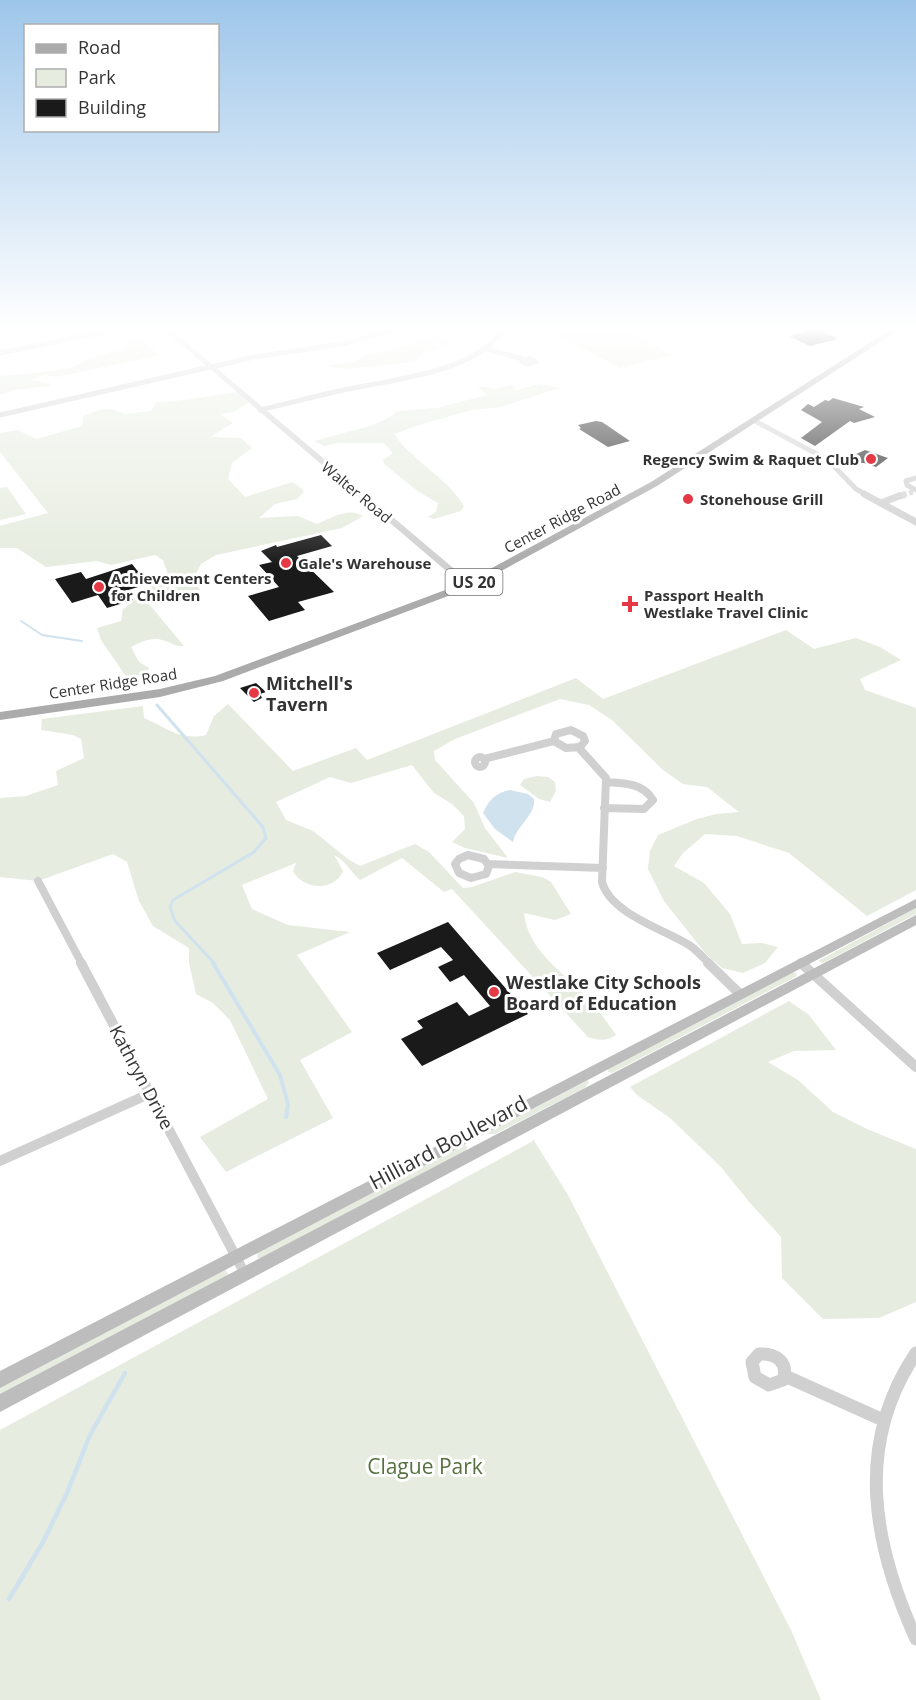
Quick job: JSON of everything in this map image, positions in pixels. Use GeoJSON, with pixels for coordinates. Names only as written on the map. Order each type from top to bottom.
{"type":"FeatureCollection","features":[{"type":"Feature","properties":{"kind":"main road","name":"Center Ridge Road"},"geometry":{"type":"LineString","coordinates":[[0,716],[160,693],[210,681],[248,669],[468,585],[654,484],[775,407]]}},
{"type":"Feature","properties":{"kind":"main road","name":"Hilliard Boulevard"},"geometry":{"type":"LineString","coordinates":[[0,1403],[245,1274],[807,968],[916,903]]}},
{"type":"Feature","properties":{"kind":"main road","name":"Hilliard Boulevard"},"geometry":{"type":"LineString","coordinates":[[0,1380],[740,994],[807,968],[916,919]]}},
{"type":"Feature","properties":{"kind":"street"},"geometry":{"type":"LineString","coordinates":[[0,416],[38,407]]}},
{"type":"Feature","properties":{"kind":"street","name":"Walter Road"},"geometry":{"type":"LineString","coordinates":[[258,408],[468,585]]}},
{"type":"Feature","properties":{"kind":"street"},"geometry":{"type":"LineString","coordinates":[[754,421],[828,460],[856,489],[916,522]]}},
{"type":"Feature","properties":{"kind":"street"},"geometry":{"type":"LineString","coordinates":[[915,491],[907,485],[906,481],[916,478]]}},
{"type":"Feature","properties":{"kind":"street"},"geometry":{"type":"LineString","coordinates":[[881,503],[900,496]]}},
{"type":"Feature","properties":{"kind":"street"},"geometry":{"type":"LineString","coordinates":[[571,730],[583,736],[584,743],[569,749],[559,746],[554,741],[556,734],[571,730]]}},
{"type":"Feature","properties":{"kind":"street"},"geometry":{"type":"LineString","coordinates":[[484,759],[554,741]]}},
{"type":"Feature","properties":{"kind":"street"},"geometry":{"type":"LineString","coordinates":[[578,747],[597,765],[606,782],[603,868],[605,894],[631,914],[691,946],[740,994]]}},
{"type":"Feature","properties":{"kind":"street"},"geometry":{"type":"LineString","coordinates":[[604,808],[644,809],[653,800],[647,791],[633,784],[606,782]]}},
{"type":"Feature","properties":{"kind":"street"},"geometry":{"type":"LineString","coordinates":[[488,864],[562,864],[603,868]]}},
{"type":"Feature","properties":{"kind":"street","name":"Kathryn Drive"},"geometry":{"type":"LineString","coordinates":[[38,881],[245,1274]]}},
{"type":"Feature","properties":{"kind":"street"},"geometry":{"type":"LineString","coordinates":[[807,968],[916,1067]]}},
{"type":"Feature","properties":{"kind":"street"},"geometry":{"type":"LineString","coordinates":[[0,1161],[151,1093]]}},
{"type":"Feature","properties":{"kind":"street"},"geometry":{"type":"LineString","coordinates":[[916,1353],[903,1372],[883,1420],[877,1483],[881,1538],[892,1579],[916,1639]]}},
{"type":"Feature","properties":{"kind":"street"},"geometry":{"type":"LineString","coordinates":[[785,1376],[883,1420]]}},
{"type":"Feature","properties":{"kind":"green space"},"geometry":{"type":"Polygon","coordinates":[[[153,407],[241,407],[234,412],[220,414],[233,423],[210,437],[241,438],[252,448],[232,463],[228,479],[245,497],[292,482],[304,492],[297,499],[275,504],[259,518],[298,516],[317,524],[346,513],[363,516],[342,528],[216,555],[201,564],[193,579],[200,590],[149,604],[184,646],[156,639],[131,647],[139,662],[149,668],[148,672],[127,678],[101,640],[97,628],[121,621],[123,609],[144,589],[171,583],[163,560],[155,555],[111,565],[97,561],[46,567],[17,548],[0,548],[0,526],[48,513],[0,452],[0,433],[18,430],[36,439],[82,426],[83,416],[99,410],[110,409],[125,414],[151,411],[153,407]]]}},
{"type":"Feature","properties":{"kind":"green space"},"geometry":{"type":"Polygon","coordinates":[[[498,407],[472,410],[394,434],[410,453],[457,495],[464,506],[461,511],[434,519],[428,517],[436,512],[438,503],[419,492],[384,464],[383,460],[393,453],[384,443],[338,443],[324,446],[314,441],[370,426],[398,411],[498,407]]]}},
{"type":"Feature","properties":{"kind":"green space"},"geometry":{"type":"Polygon","coordinates":[[[7,487],[26,514],[0,520],[0,488],[7,487]]]}},
{"type":"Feature","properties":{"kind":"green space"},"geometry":{"type":"Polygon","coordinates":[[[786,630],[814,649],[856,638],[880,647],[901,660],[860,679],[865,690],[916,708],[916,890],[867,916],[789,853],[737,836],[705,834],[683,853],[674,866],[704,883],[730,914],[742,944],[762,943],[778,947],[765,963],[743,973],[722,968],[705,953],[664,901],[648,869],[650,851],[658,835],[697,819],[716,814],[739,812],[707,787],[683,784],[663,770],[612,720],[589,705],[560,699],[455,739],[434,751],[435,760],[474,803],[485,828],[508,858],[465,848],[452,842],[465,829],[464,816],[452,804],[434,793],[412,765],[351,783],[330,777],[276,802],[286,820],[313,831],[360,866],[415,844],[429,852],[463,888],[515,872],[542,877],[551,882],[571,914],[555,920],[524,913],[532,939],[548,960],[591,1002],[616,1035],[603,1040],[588,1037],[452,889],[444,892],[402,858],[360,880],[334,855],[343,871],[333,883],[318,886],[304,882],[298,877],[293,871],[296,863],[242,885],[252,909],[288,925],[350,932],[297,955],[352,1032],[300,1060],[333,1118],[226,1172],[200,1137],[268,1099],[230,1020],[213,1003],[196,994],[189,963],[189,948],[153,926],[139,901],[127,862],[113,854],[38,881],[0,877],[0,798],[26,796],[58,785],[56,771],[84,758],[81,739],[73,735],[41,730],[42,719],[143,706],[144,718],[181,735],[197,736],[206,735],[214,716],[228,704],[293,771],[356,748],[367,760],[576,678],[603,699],[786,630]]]}},
{"type":"Feature","properties":{"kind":"green space"},"geometry":{"type":"Polygon","coordinates":[[[537,776],[548,777],[555,782],[556,791],[550,802],[539,799],[520,785],[524,779],[537,776]]]}},
{"type":"Feature","properties":{"kind":"green space"},"geometry":{"type":"Polygon","coordinates":[[[916,908],[916,914],[823,963],[818,961],[916,908]]]}},
{"type":"Feature","properties":{"kind":"green space"},"geometry":{"type":"Polygon","coordinates":[[[792,972],[797,976],[612,1073],[608,1072],[608,1069],[792,972]]]}},
{"type":"Feature","properties":{"kind":"green space"},"geometry":{"type":"Polygon","coordinates":[[[789,1001],[809,1015],[836,1050],[794,1051],[768,1062],[798,1080],[833,1112],[916,1149],[916,1302],[879,1318],[823,1319],[782,1278],[781,1237],[721,1167],[670,1118],[637,1095],[630,1087],[789,1001]]]}},
{"type":"Feature","properties":{"kind":"green space"},"geometry":{"type":"Polygon","coordinates":[[[588,1080],[585,1088],[495,1134],[485,1134],[588,1080]]]}},
{"type":"Feature","properties":{"kind":"green space","name":"Clague Park"},"geometry":{"type":"Polygon","coordinates":[[[533,1139],[568,1195],[791,1630],[821,1700],[0,1700],[0,1430],[533,1139]]]}},
{"type":"Feature","properties":{"kind":"green space"},"geometry":{"type":"Polygon","coordinates":[[[463,1145],[467,1146],[466,1151],[261,1258],[257,1258],[258,1252],[463,1145]]]}},
{"type":"Feature","properties":{"kind":"green space"},"geometry":{"type":"Polygon","coordinates":[[[225,1269],[229,1275],[0,1395],[0,1387],[225,1269]]]}},
{"type":"Feature","properties":{"kind":"water"},"geometry":{"type":"Polygon","coordinates":[[[510,790],[528,794],[534,799],[532,810],[513,842],[495,829],[483,813],[493,798],[510,790]]]}},
{"type":"Feature","properties":{"kind":"building"},"geometry":{"type":"Polygon","coordinates":[[[804,407],[863,407],[859,409],[875,417],[854,423],[850,421],[815,446],[801,438],[822,422],[801,410],[804,407]]]}},
{"type":"Feature","properties":{"kind":"building"},"geometry":{"type":"Polygon","coordinates":[[[602,422],[630,441],[608,447],[579,429],[581,428],[578,425],[602,422]]]}},
{"type":"Feature","properties":{"kind":"building","name":"Regency Swim & Raquet Club"},"geometry":{"type":"Polygon","coordinates":[[[865,450],[888,458],[876,467],[856,463],[858,460],[850,457],[865,450]]]}},
{"type":"Feature","properties":{"kind":"building"},"geometry":{"type":"Polygon","coordinates":[[[321,535],[332,546],[297,556],[334,592],[298,602],[305,610],[269,621],[248,596],[279,587],[259,565],[272,562],[261,551],[276,545],[277,547],[321,535]]]}},
{"type":"Feature","properties":{"kind":"building","name":"Achievement Centers for Children"},"geometry":{"type":"Polygon","coordinates":[[[132,564],[148,584],[125,591],[133,600],[107,608],[98,595],[72,603],[55,579],[81,572],[86,579],[132,564]]]}},
{"type":"Feature","properties":{"kind":"building","name":"Mitchell's Tavern"},"geometry":{"type":"Polygon","coordinates":[[[256,683],[266,692],[260,694],[262,698],[254,702],[240,688],[256,683]]]}},
{"type":"Feature","properties":{"kind":"building","name":"Westlake City Schools Board of Education"},"geometry":{"type":"Polygon","coordinates":[[[448,922],[528,1014],[422,1066],[401,1039],[423,1028],[417,1021],[457,1002],[469,1016],[490,1006],[464,975],[450,982],[438,967],[453,960],[441,947],[390,970],[377,953],[448,922]]]}},
{"type":"Feature","properties":{"kind":"waterway"},"geometry":{"type":"LineString","coordinates":[[21,621],[42,635],[82,641]]}},
{"type":"Feature","properties":{"kind":"waterway"},"geometry":{"type":"LineString","coordinates":[[157,705],[263,827],[266,838],[254,852],[173,900],[170,907],[175,921],[215,964]]}},
{"type":"Feature","properties":{"kind":"waterway"},"geometry":{"type":"LineString","coordinates":[[213,963],[280,1075],[288,1104],[286,1117]]}},
{"type":"Feature","properties":{"kind":"waterway"},"geometry":{"type":"LineString","coordinates":[[9,1599],[43,1542],[67,1493],[90,1435],[125,1373]]}},
{"type":"Feature","properties":{"kind":"tunnel"},"geometry":{"type":"LineString","coordinates":[[902,495],[913,492]]}},
{"type":"Feature","properties":{"kind":"tunnel"},"geometry":{"type":"LineString","coordinates":[[899,496],[907,494]]}},
{"type":"Feature","properties":{"kind":"place","name":"Regency Swim & Raquet Club"},"geometry":{"type":"Point","coordinates":[871,459]}},
{"type":"Feature","properties":{"kind":"place","name":"Stonehouse Grill"},"geometry":{"type":"Point","coordinates":[688,499]}},
{"type":"Feature","properties":{"kind":"place","name":"Gale's Warehouse"},"geometry":{"type":"Point","coordinates":[286,563]}},
{"type":"Feature","properties":{"kind":"place","name":"Achievement Centers for Children"},"geometry":{"type":"Point","coordinates":[99,587]}},
{"type":"Feature","properties":{"kind":"place","name":"Passport Health Westlake Travel Clinic"},"geometry":{"type":"Point","coordinates":[630,604]}},
{"type":"Feature","properties":{"kind":"place","name":"Mitchell's Tavern"},"geometry":{"type":"Point","coordinates":[254,693]}},
{"type":"Feature","properties":{"kind":"place","name":"Westlake City Schools Board of Education"},"geometry":{"type":"Point","coordinates":[494,992]}}]}
